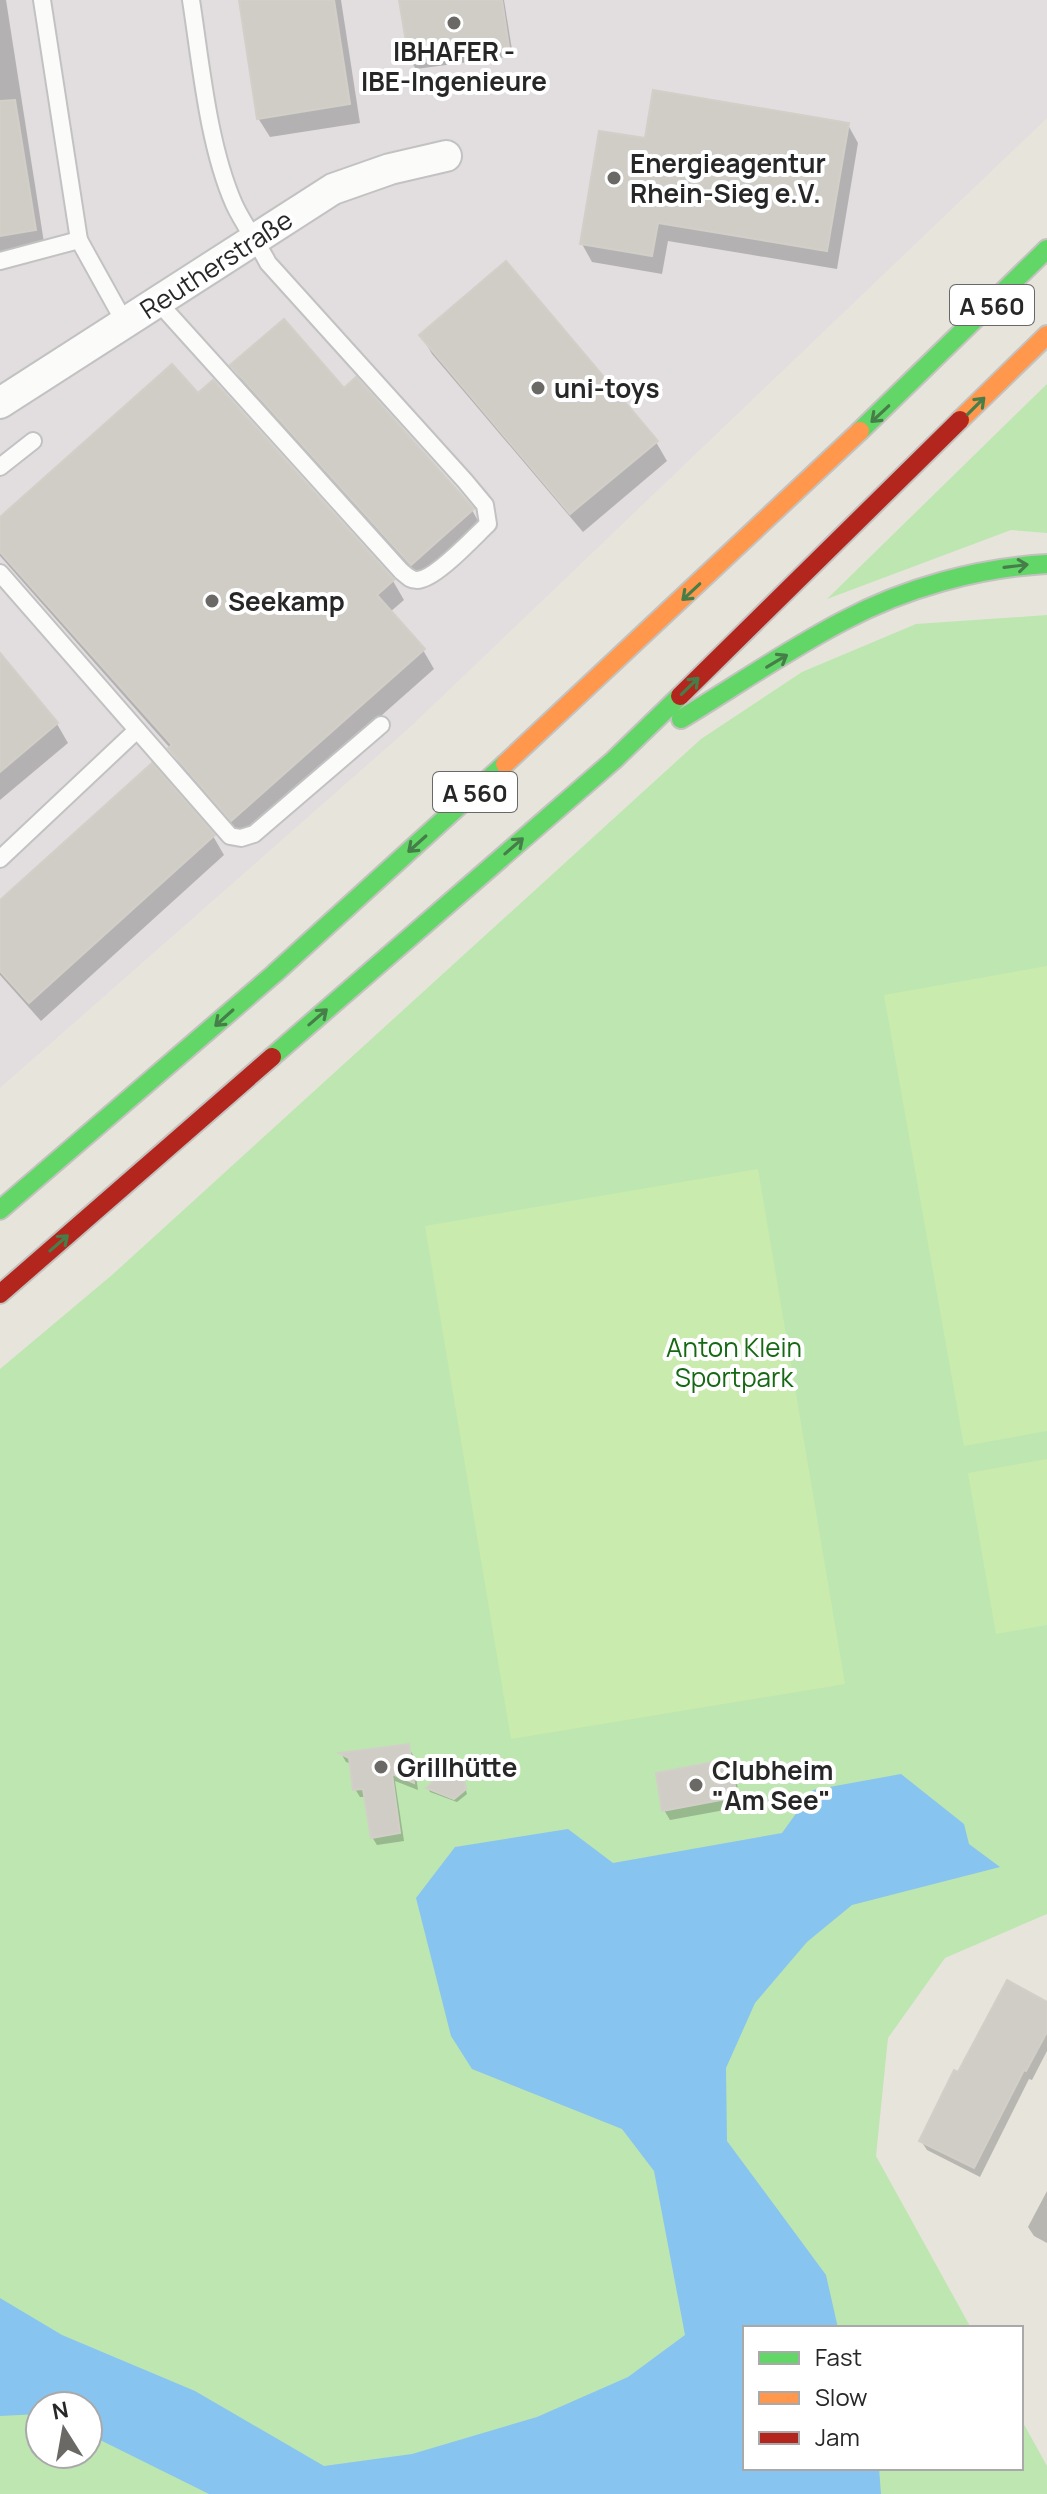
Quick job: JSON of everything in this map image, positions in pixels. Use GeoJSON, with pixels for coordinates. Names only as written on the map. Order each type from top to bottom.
{"type":"FeatureCollection","features":[{"type":"Feature","properties":{"kind":"highway","name":"A 560"},"geometry":{"type":"LineString","coordinates":[[0,1210],[169,1068],[567,710],[936,360],[1047,249]]}},
{"type":"Feature","properties":{"kind":"highway","name":"A 560"},"geometry":{"type":"LineString","coordinates":[[0,1294],[614,760],[1047,335]]}},
{"type":"Feature","properties":{"kind":"highway"},"geometry":{"type":"LineString","coordinates":[[614,760],[842,621],[888,600],[941,582],[1012,566],[1047,564]]}},
{"type":"Feature","properties":{"kind":"street","name":"Reutherstraße"},"geometry":{"type":"LineString","coordinates":[[0,403],[333,189],[390,169],[446,156]]}},
{"type":"Feature","properties":{"kind":"lane"},"geometry":{"type":"LineString","coordinates":[[42,0],[79,240],[125,323]]}},
{"type":"Feature","properties":{"kind":"lane"},"geometry":{"type":"LineString","coordinates":[[158,302],[412,580],[422,580],[434,573],[488,524],[485,505],[465,481],[268,263],[235,206],[210,118],[191,0]]}},
{"type":"Feature","properties":{"kind":"lane"},"geometry":{"type":"LineString","coordinates":[[0,261],[79,240]]}},
{"type":"Feature","properties":{"kind":"lane"},"geometry":{"type":"LineString","coordinates":[[0,467],[33,441]]}},
{"type":"Feature","properties":{"kind":"lane"},"geometry":{"type":"LineString","coordinates":[[0,573],[230,836],[241,838],[254,834],[381,725]]}},
{"type":"Feature","properties":{"kind":"lane"},"geometry":{"type":"LineString","coordinates":[[0,859],[137,730]]}},
{"type":"Feature","properties":{"kind":"shaded area"},"geometry":{"type":"Polygon","coordinates":[[[0,0],[1047,0],[1047,118],[408,729],[0,1088],[0,0]]]}},
{"type":"Feature","properties":{"kind":"green space"},"geometry":{"type":"Polygon","coordinates":[[[1047,384],[1047,533],[1011,530],[827,599],[1047,384]]]}},
{"type":"Feature","properties":{"kind":"green space","name":"Anton Klein Sportpark"},"geometry":{"type":"Polygon","coordinates":[[[1047,615],[1047,1914],[945,1958],[888,2038],[876,2156],[970,2326],[743,2326],[743,2470],[1023,2470],[1023,2423],[1047,2466],[1047,2494],[0,2494],[0,1369],[112,1275],[701,739],[802,672],[916,624],[1047,615]]]}},
{"type":"Feature","properties":{"kind":"green space"},"geometry":{"type":"Polygon","coordinates":[[[1047,966],[1047,1431],[964,1446],[884,995],[1047,966]]]}},
{"type":"Feature","properties":{"kind":"green space","name":"Anton Klein Sportpark"},"geometry":{"type":"Polygon","coordinates":[[[758,1169],[845,1684],[511,1739],[425,1226],[758,1169]]]}},
{"type":"Feature","properties":{"kind":"green space"},"geometry":{"type":"Polygon","coordinates":[[[1047,1459],[1047,1625],[996,1634],[968,1473],[1047,1459]]]}},
{"type":"Feature","properties":{"kind":"water"},"geometry":{"type":"Polygon","coordinates":[[[901,1774],[964,1824],[969,1844],[1000,1867],[852,1905],[807,1942],[755,2003],[726,2068],[727,2141],[826,2275],[838,2326],[743,2326],[743,2470],[879,2470],[881,2494],[209,2494],[104,2442],[104,2390],[24,2390],[24,2415],[0,2416],[0,2298],[62,2335],[195,2391],[324,2466],[412,2454],[537,2417],[628,2377],[685,2335],[654,2171],[622,2129],[472,2069],[451,2036],[416,1898],[455,1847],[568,1829],[613,1863],[782,1833],[813,1790],[901,1774]]]}},
{"type":"Feature","properties":{"kind":"building"},"geometry":{"type":"Polygon","coordinates":[[[239,0],[334,0],[350,104],[257,119],[239,0]]]}},
{"type":"Feature","properties":{"kind":"building","name":"IBHAFER - IBE-Ingenieure"},"geometry":{"type":"Polygon","coordinates":[[[399,0],[502,0],[509,47],[409,60],[399,0]]]}},
{"type":"Feature","properties":{"kind":"building"},"geometry":{"type":"Polygon","coordinates":[[[653,90],[849,123],[827,251],[658,223],[652,256],[580,244],[599,131],[645,138],[653,90]]]}},
{"type":"Feature","properties":{"kind":"building"},"geometry":{"type":"Polygon","coordinates":[[[15,100],[36,230],[0,236],[0,101],[15,100]]]}},
{"type":"Feature","properties":{"kind":"building","name":"uni-toys"},"geometry":{"type":"Polygon","coordinates":[[[506,261],[658,441],[570,514],[419,335],[506,261]]]}},
{"type":"Feature","properties":{"kind":"building"},"geometry":{"type":"Polygon","coordinates":[[[284,319],[344,388],[356,377],[474,509],[411,565],[230,365],[284,319]]]}},
{"type":"Feature","properties":{"kind":"building","name":"Seekamp"},"geometry":{"type":"Polygon","coordinates":[[[172,364],[198,393],[213,380],[394,580],[377,595],[425,649],[231,821],[168,748],[172,745],[0,552],[0,517],[172,364]]]}},
{"type":"Feature","properties":{"kind":"building"},"geometry":{"type":"Polygon","coordinates":[[[0,653],[58,723],[0,772],[0,653]]]}},
{"type":"Feature","properties":{"kind":"building"},"geometry":{"type":"Polygon","coordinates":[[[152,763],[215,835],[29,1003],[0,971],[0,900],[152,763]]]}},
{"type":"Feature","properties":{"kind":"building"},"geometry":{"type":"Polygon","coordinates":[[[409,1744],[414,1783],[392,1774],[400,1833],[371,1838],[363,1789],[353,1790],[349,1758],[339,1753],[409,1744]]]}},
{"type":"Feature","properties":{"kind":"building","name":"Clubheim \"Am See\""},"geometry":{"type":"Polygon","coordinates":[[[730,1759],[737,1797],[662,1811],[656,1773],[730,1759]]]}},
{"type":"Feature","properties":{"kind":"building"},"geometry":{"type":"Polygon","coordinates":[[[449,1769],[463,1774],[466,1789],[454,1799],[426,1788],[449,1769]]]}},
{"type":"Feature","properties":{"kind":"building"},"geometry":{"type":"Polygon","coordinates":[[[1007,1980],[1047,2002],[1047,2032],[974,2168],[919,2141],[954,2070],[958,2072],[1007,1980]]]}},
{"type":"Feature","properties":{"kind":"traffic: fast"},"geometry":{"type":"LineString","coordinates":[[860,431],[1047,249]]}},
{"type":"Feature","properties":{"kind":"traffic: fast"},"geometry":{"type":"LineString","coordinates":[[681,719],[782,656],[867,609],[968,575],[1047,564]]}},
{"type":"Feature","properties":{"kind":"traffic: fast"},"geometry":{"type":"LineString","coordinates":[[272,1057],[614,760],[680,696]]}},
{"type":"Feature","properties":{"kind":"traffic: fast"},"geometry":{"type":"LineString","coordinates":[[0,1210],[274,974],[505,764]]}},
{"type":"Feature","properties":{"kind":"traffic: slow"},"geometry":{"type":"LineString","coordinates":[[960,420],[1047,335]]}},
{"type":"Feature","properties":{"kind":"traffic: slow"},"geometry":{"type":"LineString","coordinates":[[505,764],[860,431]]}},
{"type":"Feature","properties":{"kind":"traffic: jam"},"geometry":{"type":"LineString","coordinates":[[680,696],[960,420]]}},
{"type":"Feature","properties":{"kind":"traffic: jam"},"geometry":{"type":"LineString","coordinates":[[0,1294],[272,1057]]}},
{"type":"Feature","properties":{"kind":"place","name":"IBHAFER - IBE-Ingenieure"},"geometry":{"type":"Point","coordinates":[454,23]}},
{"type":"Feature","properties":{"kind":"place","name":"Energieagentur Rhein-Sieg e.V."},"geometry":{"type":"Point","coordinates":[614,178]}},
{"type":"Feature","properties":{"kind":"place","name":"uni-toys"},"geometry":{"type":"Point","coordinates":[538,388]}},
{"type":"Feature","properties":{"kind":"place","name":"Seekamp"},"geometry":{"type":"Point","coordinates":[212,601]}},
{"type":"Feature","properties":{"kind":"place","name":"Grillhütte"},"geometry":{"type":"Point","coordinates":[381,1767]}},
{"type":"Feature","properties":{"kind":"place","name":"Clubheim \"Am See\""},"geometry":{"type":"Point","coordinates":[696,1785]}}]}
